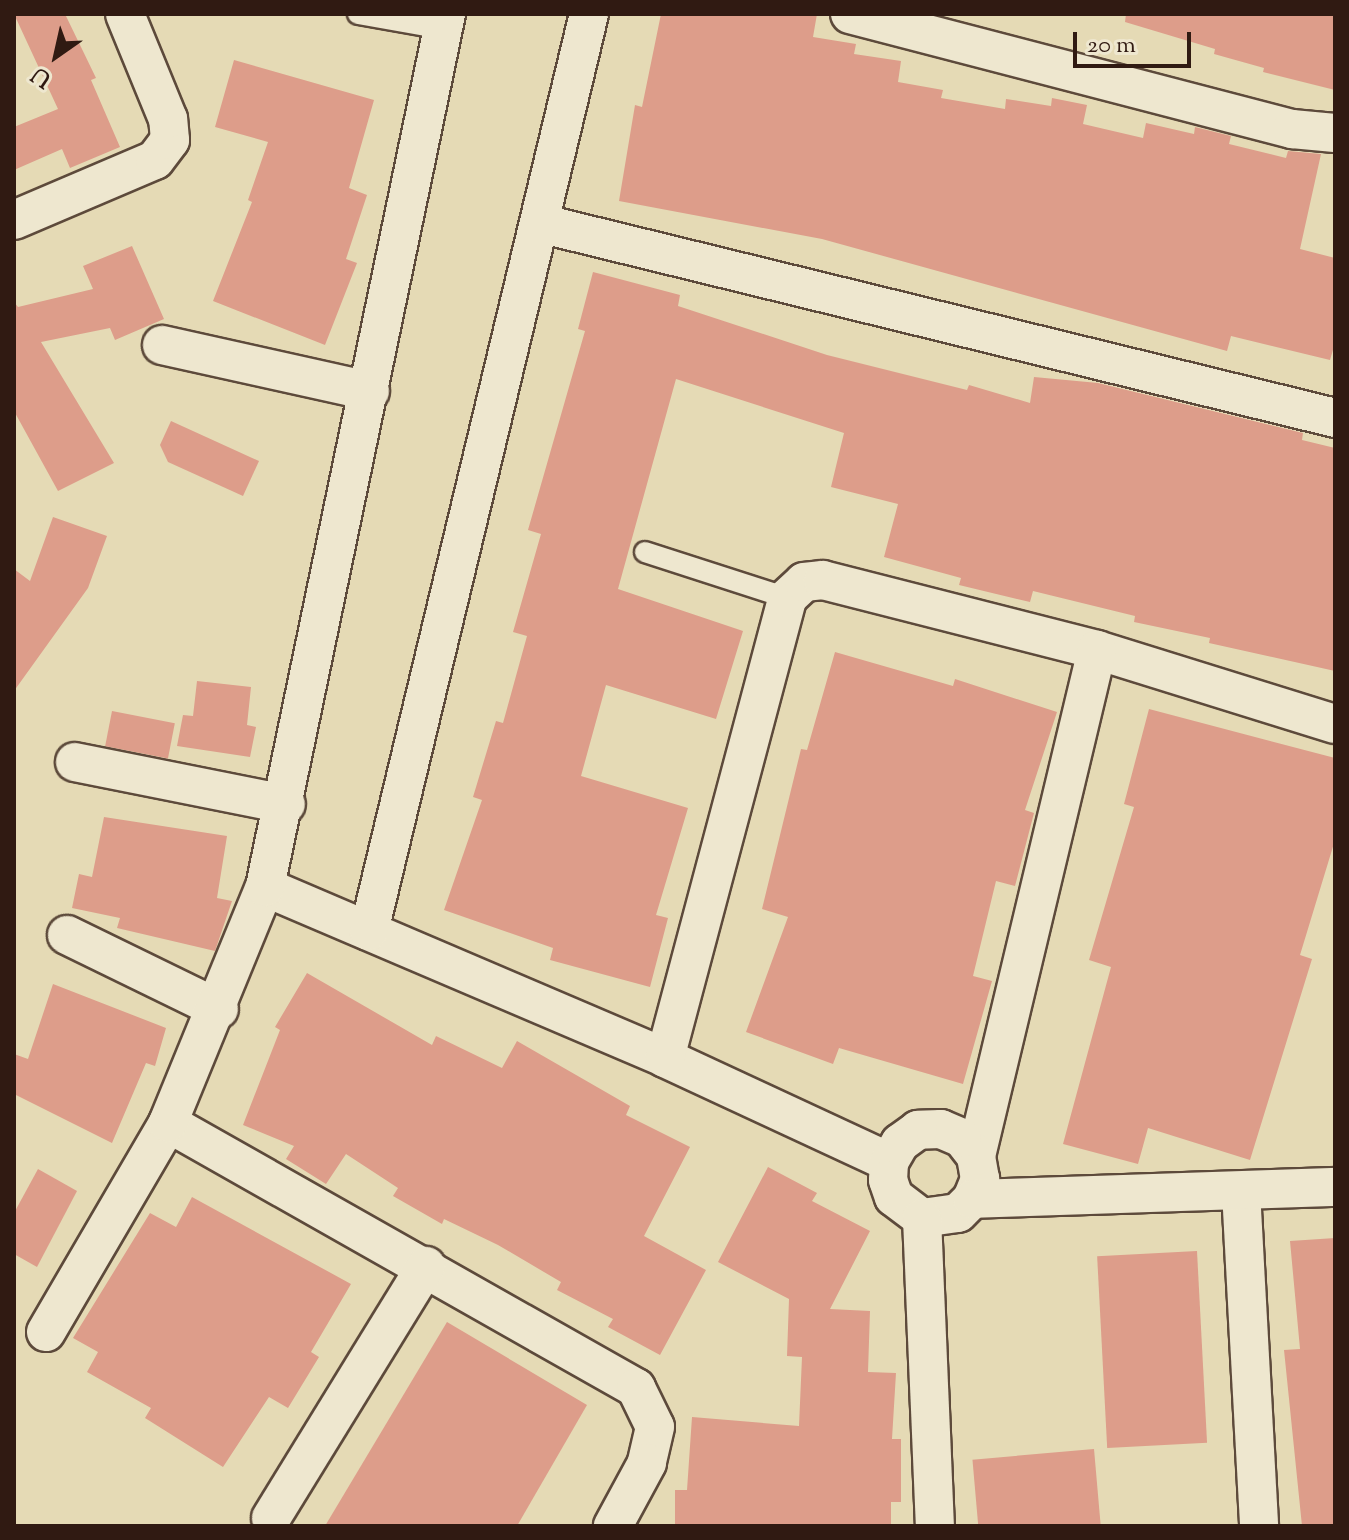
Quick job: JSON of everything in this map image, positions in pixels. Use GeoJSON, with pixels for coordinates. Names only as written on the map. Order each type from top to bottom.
{"type":"FeatureCollection","features":[{"type":"Feature","properties":{"kind":"street"},"geometry":{"type":"LineString","coordinates":[[14,220],[155,160],[170,140],[168,119],[125,14]]}},
{"type":"Feature","properties":{"kind":"street"},"geometry":{"type":"LineString","coordinates":[[369,931],[589,14]]}},
{"type":"Feature","properties":{"kind":"street"},"geometry":{"type":"LineString","coordinates":[[850,14],[1292,129],[1335,133]]}},
{"type":"Feature","properties":{"kind":"street"},"geometry":{"type":"LineString","coordinates":[[46,1332],[168,1123],[219,1009],[265,887],[286,804],[445,22]]}},
{"type":"Feature","properties":{"kind":"street"},"geometry":{"type":"LineString","coordinates":[[539,223],[1335,418]]}},
{"type":"Feature","properties":{"kind":"street"},"geometry":{"type":"LineString","coordinates":[[162,345],[370,391]]}},
{"type":"Feature","properties":{"kind":"street"},"geometry":{"type":"LineString","coordinates":[[665,1058],[787,598],[804,582],[823,580],[1097,650],[1335,724]]}},
{"type":"Feature","properties":{"kind":"street"},"geometry":{"type":"LineString","coordinates":[[976,1156],[962,1138],[930,1130],[900,1143],[889,1162],[894,1197],[922,1218],[958,1213],[972,1199],[980,1179],[976,1156],[1097,650]]}},
{"type":"Feature","properties":{"kind":"street"},"geometry":{"type":"LineString","coordinates":[[75,762],[286,804]]}},
{"type":"Feature","properties":{"kind":"street"},"geometry":{"type":"LineString","coordinates":[[265,887],[665,1058],[889,1162]]}},
{"type":"Feature","properties":{"kind":"street"},"geometry":{"type":"LineString","coordinates":[[67,935],[219,1009]]}},
{"type":"Feature","properties":{"kind":"street"},"geometry":{"type":"LineString","coordinates":[[168,1123],[426,1266],[636,1388],[655,1427],[647,1463],[613,1526]]}},
{"type":"Feature","properties":{"kind":"street"},"geometry":{"type":"LineString","coordinates":[[972,1199],[1335,1187]]}},
{"type":"Feature","properties":{"kind":"street"},"geometry":{"type":"LineString","coordinates":[[1241,1191],[1259,1526]]}},
{"type":"Feature","properties":{"kind":"street"},"geometry":{"type":"LineString","coordinates":[[922,1218],[935,1526]]}},
{"type":"Feature","properties":{"kind":"street"},"geometry":{"type":"LineString","coordinates":[[271,1518],[426,1266]]}},
{"type":"Feature","properties":{"kind":"lane"},"geometry":{"type":"LineString","coordinates":[[358,14],[445,22]]}},
{"type":"Feature","properties":{"kind":"lane"},"geometry":{"type":"LineString","coordinates":[[645,552],[787,598]]}},
{"type":"Feature","properties":{"kind":"building"},"geometry":{"type":"Polygon","coordinates":[[[14,14],[65,14],[96,78],[91,80],[120,147],[70,168],[62,149],[14,170],[14,127],[58,109],[14,14]]]}},
{"type":"Feature","properties":{"kind":"building"},"geometry":{"type":"Polygon","coordinates":[[[661,14],[817,14],[813,37],[856,44],[854,54],[901,61],[898,82],[943,90],[941,98],[1005,109],[1006,99],[1051,106],[1052,98],[1087,105],[1083,124],[1143,138],[1146,123],[1194,134],[1195,127],[1231,136],[1229,144],[1286,158],[1288,151],[1321,154],[1300,249],[1335,258],[1335,343],[1330,360],[1231,336],[1227,351],[822,239],[619,201],[635,105],[642,107],[661,14]]]}},
{"type":"Feature","properties":{"kind":"building"},"geometry":{"type":"Polygon","coordinates":[[[1126,14],[1335,14],[1335,90],[1263,72],[1264,68],[1214,54],[1215,49],[1125,22],[1126,14]]]}},
{"type":"Feature","properties":{"kind":"building"},"geometry":{"type":"Polygon","coordinates":[[[234,60],[374,100],[349,188],[367,195],[346,259],[357,263],[325,345],[213,301],[252,202],[248,200],[268,142],[215,127],[234,60]]]}},
{"type":"Feature","properties":{"kind":"building"},"geometry":{"type":"Polygon","coordinates":[[[132,246],[164,319],[115,340],[110,328],[41,342],[114,463],[58,491],[14,411],[14,302],[18,307],[93,289],[83,266],[132,246]]]}},
{"type":"Feature","properties":{"kind":"building"},"geometry":{"type":"Polygon","coordinates":[[[593,272],[680,295],[678,306],[827,355],[967,390],[969,385],[1030,403],[1034,377],[1098,383],[1303,433],[1302,440],[1335,448],[1335,671],[1209,643],[1210,638],[1134,622],[1135,616],[1033,591],[1030,602],[959,585],[961,578],[884,557],[898,504],[831,487],[844,433],[676,379],[618,589],[743,631],[716,719],[606,685],[581,776],[688,808],[656,915],[668,918],[650,987],[550,960],[553,948],[444,910],[482,800],[473,797],[496,721],[503,723],[527,636],[513,632],[541,534],[528,530],[585,331],[578,329],[593,272]]]}},
{"type":"Feature","properties":{"kind":"building"},"geometry":{"type":"Polygon","coordinates":[[[171,421],[259,461],[243,496],[168,462],[160,445],[171,421]]]}},
{"type":"Feature","properties":{"kind":"building"},"geometry":{"type":"Polygon","coordinates":[[[53,517],[107,536],[88,588],[14,691],[14,569],[30,581],[53,517]]]}},
{"type":"Feature","properties":{"kind":"building"},"geometry":{"type":"Polygon","coordinates":[[[835,652],[953,686],[955,679],[1057,712],[1025,810],[1034,813],[1015,886],[996,881],[973,976],[992,981],[963,1084],[839,1048],[833,1064],[746,1032],[788,917],[762,909],[801,749],[807,750],[835,652]]]}},
{"type":"Feature","properties":{"kind":"building"},"geometry":{"type":"Polygon","coordinates":[[[197,681],[251,687],[247,725],[256,727],[250,757],[177,746],[183,715],[193,716],[197,681]]]}},
{"type":"Feature","properties":{"kind":"building"},"geometry":{"type":"Polygon","coordinates":[[[1149,709],[1335,758],[1335,840],[1300,955],[1312,959],[1250,1160],[1148,1128],[1138,1164],[1063,1144],[1111,967],[1089,960],[1134,807],[1124,804],[1149,709]]]}},
{"type":"Feature","properties":{"kind":"building"},"geometry":{"type":"Polygon","coordinates":[[[112,711],[175,723],[168,759],[105,746],[112,711]]]}},
{"type":"Feature","properties":{"kind":"building"},"geometry":{"type":"Polygon","coordinates":[[[104,817],[227,836],[217,898],[232,901],[215,951],[117,928],[120,918],[72,908],[79,874],[92,877],[104,817]]]}},
{"type":"Feature","properties":{"kind":"building"},"geometry":{"type":"Polygon","coordinates":[[[307,973],[432,1045],[436,1036],[502,1068],[517,1041],[630,1106],[626,1115],[690,1147],[644,1236],[706,1270],[660,1355],[608,1327],[613,1319],[557,1290],[561,1282],[498,1245],[444,1219],[442,1224],[393,1196],[398,1188],[346,1154],[326,1184],[286,1159],[294,1146],[243,1125],[280,1030],[275,1027],[307,973]]]}},
{"type":"Feature","properties":{"kind":"building"},"geometry":{"type":"Polygon","coordinates":[[[53,984],[166,1028],[155,1066],[146,1063],[112,1143],[14,1094],[14,1054],[28,1059],[53,984]]]}},
{"type":"Feature","properties":{"kind":"building"},"geometry":{"type":"Polygon","coordinates":[[[768,1167],[817,1193],[812,1201],[870,1231],[830,1309],[870,1311],[868,1372],[896,1373],[892,1439],[901,1439],[901,1502],[891,1502],[891,1526],[675,1526],[675,1490],[687,1490],[692,1417],[799,1426],[802,1357],[787,1356],[789,1299],[718,1262],[768,1167]]]}},
{"type":"Feature","properties":{"kind":"building"},"geometry":{"type":"Polygon","coordinates":[[[38,1169],[77,1191],[37,1267],[14,1254],[14,1213],[38,1169]]]}},
{"type":"Feature","properties":{"kind":"building"},"geometry":{"type":"Polygon","coordinates":[[[192,1197],[351,1284],[311,1352],[319,1357],[288,1408],[269,1397],[223,1467],[145,1418],[151,1408],[87,1372],[98,1352],[73,1338],[150,1213],[176,1227],[192,1197]]]}},
{"type":"Feature","properties":{"kind":"building"},"geometry":{"type":"Polygon","coordinates":[[[1335,1238],[1335,1526],[1302,1526],[1284,1350],[1300,1349],[1290,1241],[1335,1238]]]}},
{"type":"Feature","properties":{"kind":"building"},"geometry":{"type":"Polygon","coordinates":[[[1197,1251],[1207,1443],[1107,1448],[1097,1256],[1197,1251]]]}},
{"type":"Feature","properties":{"kind":"building"},"geometry":{"type":"Polygon","coordinates":[[[447,1322],[587,1405],[517,1526],[325,1526],[447,1322]]]}},
{"type":"Feature","properties":{"kind":"building"},"geometry":{"type":"Polygon","coordinates":[[[1094,1449],[1101,1526],[978,1526],[972,1460],[1094,1449]]]}}]}
